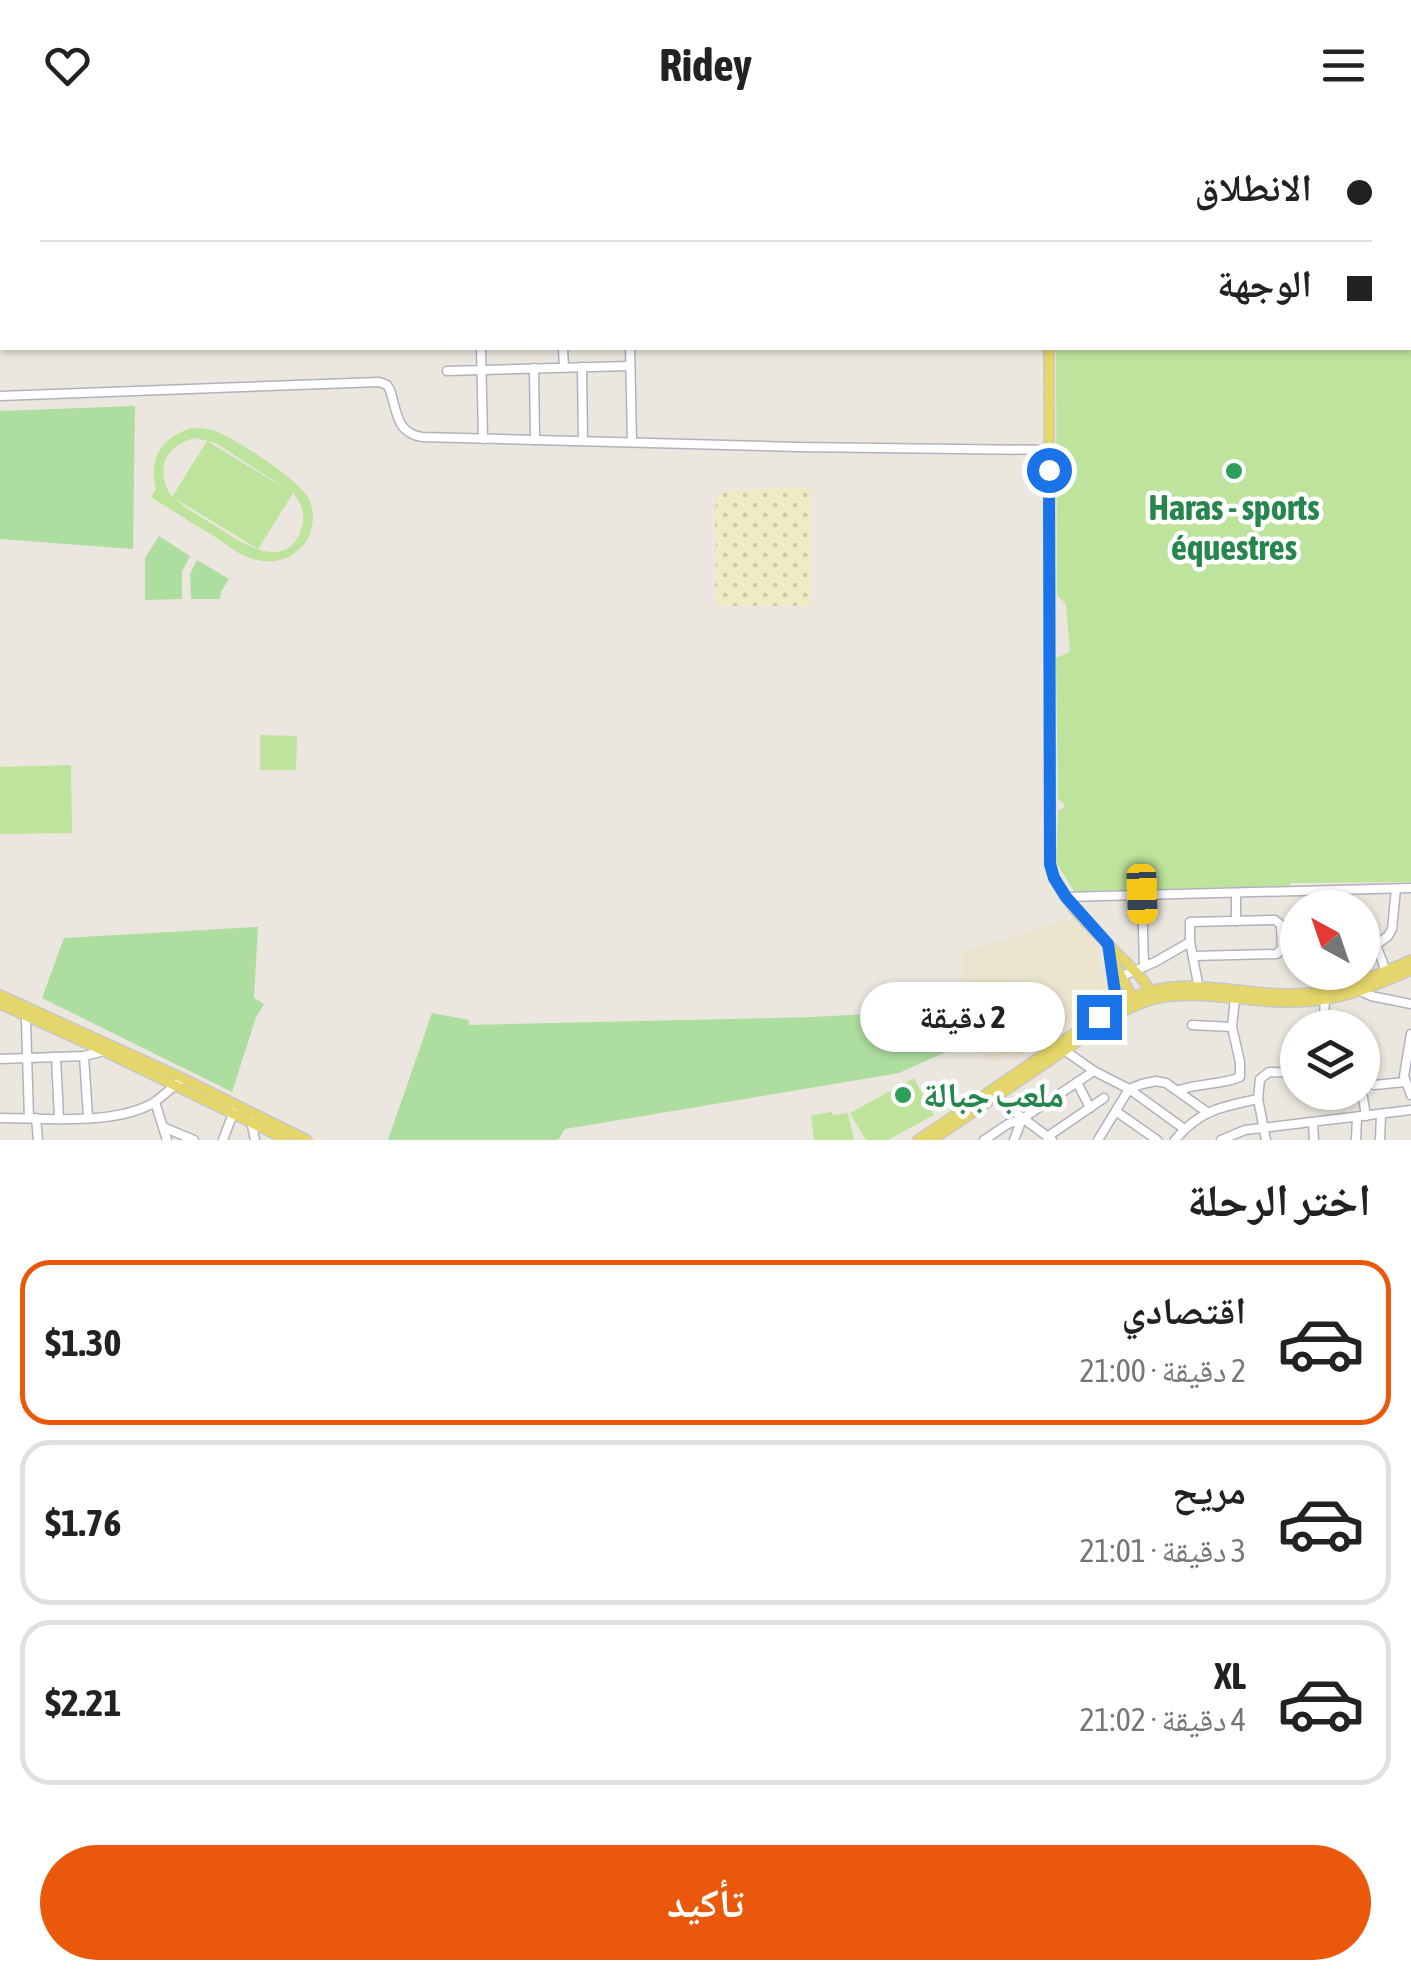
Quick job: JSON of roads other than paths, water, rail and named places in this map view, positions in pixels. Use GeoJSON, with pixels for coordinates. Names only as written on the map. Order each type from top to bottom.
{"type":"FeatureCollection","features":[{"type":"Feature","properties":{"kind":"main road"},"geometry":{"type":"LineString","coordinates":[[1048,350],[1050,864],[1066,897],[1108,944],[1140,969],[1153,995]]}},
{"type":"Feature","properties":{"kind":"main road"},"geometry":{"type":"LineString","coordinates":[[1108,944],[1118,978],[1135,1001]]}},
{"type":"Feature","properties":{"kind":"main road"},"geometry":{"type":"LineString","coordinates":[[1380,974],[1411,960]]}},
{"type":"Feature","properties":{"kind":"main road"},"geometry":{"type":"LineString","coordinates":[[1380,980],[1411,970]]}},
{"type":"Feature","properties":{"kind":"main road"},"geometry":{"type":"LineString","coordinates":[[1114,1007],[1118,978]]}},
{"type":"Feature","properties":{"kind":"main road"},"geometry":{"type":"LineString","coordinates":[[932,1140],[1114,1007],[1153,995],[1199,991],[1285,994],[1345,990]]}},
{"type":"Feature","properties":{"kind":"main road"},"geometry":{"type":"LineString","coordinates":[[1199,991],[1287,1002],[1325,1000],[1351,990]]}},
{"type":"Feature","properties":{"kind":"main road"},"geometry":{"type":"LineString","coordinates":[[0,995],[307,1140]]}},
{"type":"Feature","properties":{"kind":"main road"},"geometry":{"type":"LineString","coordinates":[[918,1140],[1135,1001]]}},
{"type":"Feature","properties":{"kind":"main road"},"geometry":{"type":"LineString","coordinates":[[0,1004],[179,1082]]}},
{"type":"Feature","properties":{"kind":"main road"},"geometry":{"type":"LineString","coordinates":[[235,1108],[287,1140]]}},
{"type":"Feature","properties":{"kind":"street"},"geometry":{"type":"LineString","coordinates":[[480,350],[484,439]]}},
{"type":"Feature","properties":{"kind":"street"},"geometry":{"type":"LineString","coordinates":[[564,350],[564,367]]}},
{"type":"Feature","properties":{"kind":"street"},"geometry":{"type":"LineString","coordinates":[[630,350],[632,442]]}},
{"type":"Feature","properties":{"kind":"street"},"geometry":{"type":"LineString","coordinates":[[447,370],[630,366]]}},
{"type":"Feature","properties":{"kind":"street"},"geometry":{"type":"LineString","coordinates":[[582,367],[583,441]]}},
{"type":"Feature","properties":{"kind":"street"},"geometry":{"type":"LineString","coordinates":[[534,368],[534,440]]}},
{"type":"Feature","properties":{"kind":"street"},"geometry":{"type":"LineString","coordinates":[[0,396],[380,382],[390,390],[407,433],[422,437],[1049,450]]}},
{"type":"Feature","properties":{"kind":"street"},"geometry":{"type":"LineString","coordinates":[[1365,890],[1411,888]]}},
{"type":"Feature","properties":{"kind":"street"},"geometry":{"type":"LineString","coordinates":[[1386,971],[1376,945],[1390,933],[1396,889]]}},
{"type":"Feature","properties":{"kind":"street"},"geometry":{"type":"LineString","coordinates":[[1066,897],[1280,892]]}},
{"type":"Feature","properties":{"kind":"street"},"geometry":{"type":"LineString","coordinates":[[1236,893],[1236,920]]}},
{"type":"Feature","properties":{"kind":"street"},"geometry":{"type":"LineString","coordinates":[[1140,969],[1142,894]]}},
{"type":"Feature","properties":{"kind":"street"},"geometry":{"type":"LineString","coordinates":[[1194,956],[1277,954],[1281,924],[1236,920],[1190,922],[1190,942],[1199,991]]}},
{"type":"Feature","properties":{"kind":"street"},"geometry":{"type":"LineString","coordinates":[[1118,978],[1190,942]]}},
{"type":"Feature","properties":{"kind":"street"},"geometry":{"type":"LineString","coordinates":[[1358,990],[1411,1004]]}},
{"type":"Feature","properties":{"kind":"street"},"geometry":{"type":"LineString","coordinates":[[1235,998],[1232,1027],[1240,1077]]}},
{"type":"Feature","properties":{"kind":"street"},"geometry":{"type":"LineString","coordinates":[[1324,1010],[1325,1000]]}},
{"type":"Feature","properties":{"kind":"street"},"geometry":{"type":"LineString","coordinates":[[28,1016],[28,1058],[38,1140]]}},
{"type":"Feature","properties":{"kind":"street"},"geometry":{"type":"LineString","coordinates":[[1192,1025],[1232,1027]]}},
{"type":"Feature","properties":{"kind":"street"},"geometry":{"type":"LineString","coordinates":[[1411,1034],[1407,1078],[1411,1095]]}},
{"type":"Feature","properties":{"kind":"street"},"geometry":{"type":"LineString","coordinates":[[1064,1050],[1129,1089],[1192,1140]]}},
{"type":"Feature","properties":{"kind":"street"},"geometry":{"type":"LineString","coordinates":[[0,1059],[84,1056],[104,1051]]}},
{"type":"Feature","properties":{"kind":"street"},"geometry":{"type":"LineString","coordinates":[[84,1056],[88,1117]]}},
{"type":"Feature","properties":{"kind":"street"},"geometry":{"type":"LineString","coordinates":[[56,1057],[60,1118]]}},
{"type":"Feature","properties":{"kind":"street"},"geometry":{"type":"LineString","coordinates":[[984,1140],[1094,1071]]}},
{"type":"Feature","properties":{"kind":"street"},"geometry":{"type":"LineString","coordinates":[[1179,1090],[1240,1077],[1260,1079],[1270,1072],[1280,1072]]}},
{"type":"Feature","properties":{"kind":"street"},"geometry":{"type":"LineString","coordinates":[[1380,1084],[1407,1078]]}},
{"type":"Feature","properties":{"kind":"street"},"geometry":{"type":"LineString","coordinates":[[1260,1079],[1258,1099],[1266,1140]]}},
{"type":"Feature","properties":{"kind":"street"},"geometry":{"type":"LineString","coordinates":[[1110,1140],[1100,1137],[1129,1089],[1156,1081],[1179,1090],[1207,1112]]}},
{"type":"Feature","properties":{"kind":"street"},"geometry":{"type":"LineString","coordinates":[[0,1118],[122,1114],[155,1102],[179,1082]]}},
{"type":"Feature","properties":{"kind":"street"},"geometry":{"type":"LineString","coordinates":[[1077,1082],[1090,1108]]}},
{"type":"Feature","properties":{"kind":"street"},"geometry":{"type":"LineString","coordinates":[[991,1095],[1050,1138],[1104,1098]]}},
{"type":"Feature","properties":{"kind":"street"},"geometry":{"type":"LineString","coordinates":[[1180,1133],[1207,1112],[1258,1099]]}},
{"type":"Feature","properties":{"kind":"street"},"geometry":{"type":"LineString","coordinates":[[155,1102],[166,1140]]}},
{"type":"Feature","properties":{"kind":"street"},"geometry":{"type":"LineString","coordinates":[[222,1140],[235,1108]]}},
{"type":"Feature","properties":{"kind":"street"},"geometry":{"type":"LineString","coordinates":[[1356,1140],[1361,1110]]}},
{"type":"Feature","properties":{"kind":"street"},"geometry":{"type":"LineString","coordinates":[[1221,1140],[1245,1130],[1411,1110]]}},
{"type":"Feature","properties":{"kind":"street"},"geometry":{"type":"LineString","coordinates":[[1117,1112],[1157,1140]]}},
{"type":"Feature","properties":{"kind":"street"},"geometry":{"type":"LineString","coordinates":[[1380,1140],[1381,1114]]}},
{"type":"Feature","properties":{"kind":"street"},"geometry":{"type":"LineString","coordinates":[[1014,1140],[1022,1119]]}},
{"type":"Feature","properties":{"kind":"street"},"geometry":{"type":"LineString","coordinates":[[251,1121],[255,1140]]}},
{"type":"Feature","properties":{"kind":"street"},"geometry":{"type":"LineString","coordinates":[[1313,1123],[1314,1140]]}},
{"type":"Feature","properties":{"kind":"street"},"geometry":{"type":"LineString","coordinates":[[162,1127],[194,1140]]}},
{"type":"Feature","properties":{"kind":"place","name":"Haras - sports équestres"},"geometry":{"type":"Point","coordinates":[1234,471]}},
{"type":"Feature","properties":{"kind":"place","name":"ملعب جبالة"},"geometry":{"type":"Point","coordinates":[903,1095]}}]}
